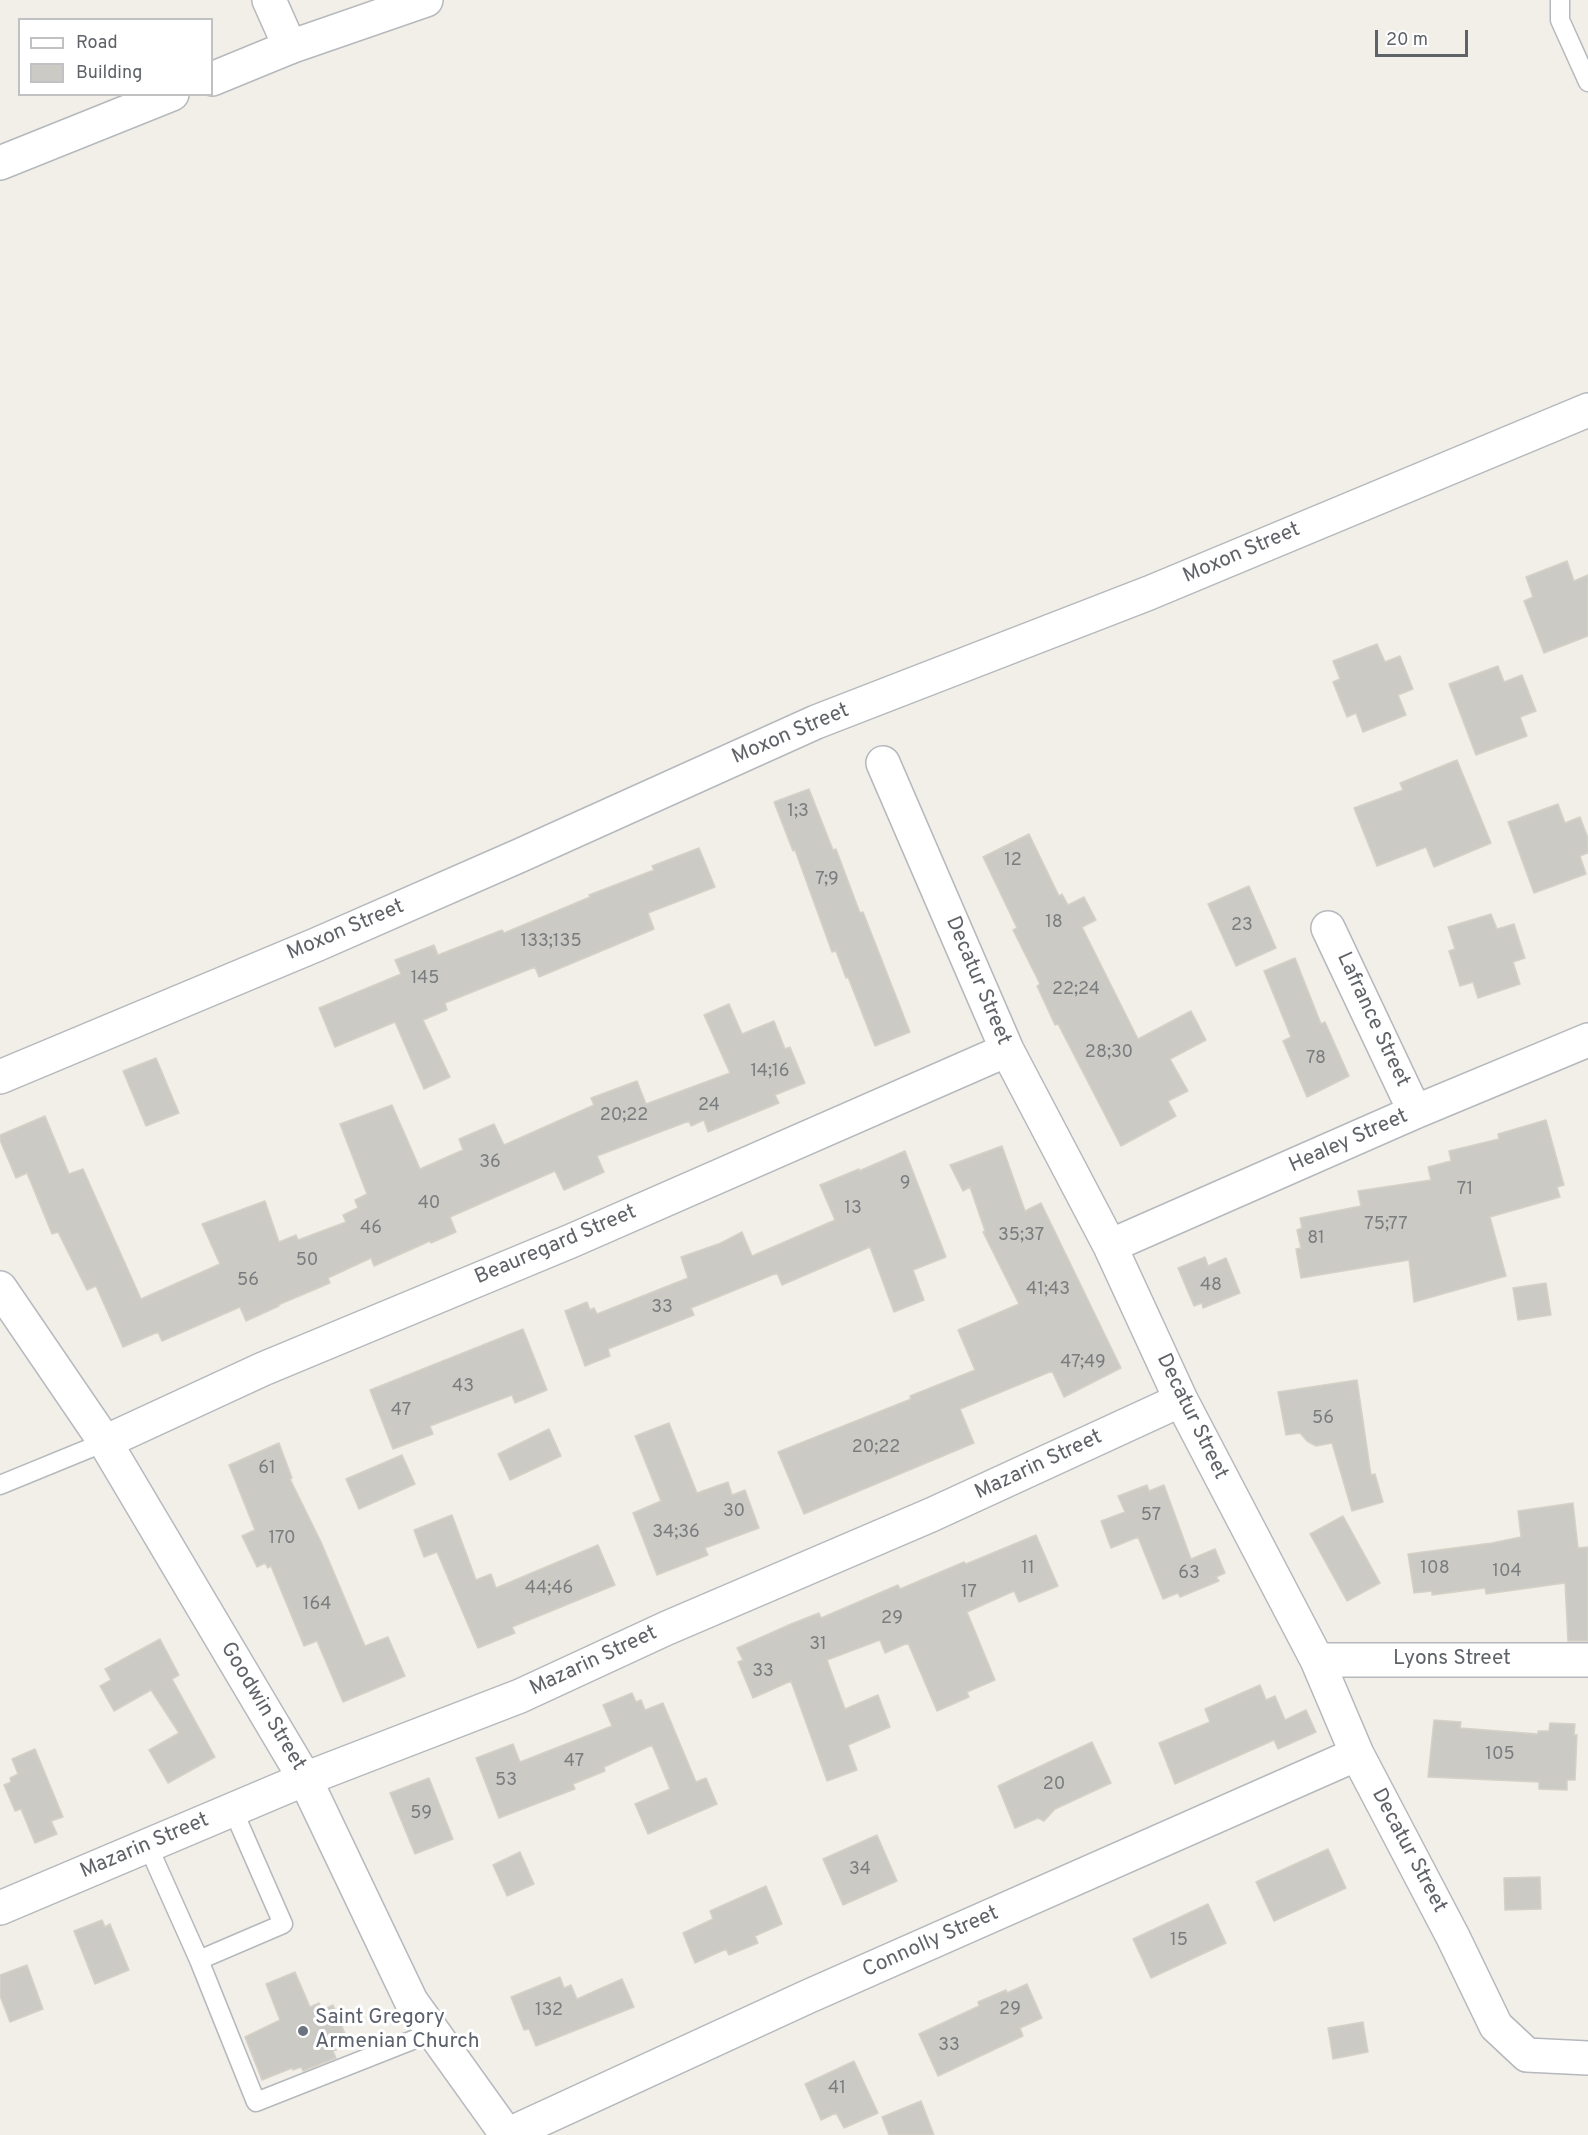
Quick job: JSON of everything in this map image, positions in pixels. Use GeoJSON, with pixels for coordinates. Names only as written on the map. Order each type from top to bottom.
{"type":"FeatureCollection","features":[{"type":"Feature","properties":{"kind":"street"},"geometry":{"type":"LineString","coordinates":[[269,0],[290,47]]}},
{"type":"Feature","properties":{"kind":"street"},"geometry":{"type":"LineString","coordinates":[[213,79],[290,47],[426,0]]}},
{"type":"Feature","properties":{"kind":"street"},"geometry":{"type":"LineString","coordinates":[[0,163],[167,96]]}},
{"type":"Feature","properties":{"kind":"street","name":"Moxon Street"},"geometry":{"type":"LineString","coordinates":[[0,1077],[318,944],[816,722],[1157,590],[1588,410]]}},
{"type":"Feature","properties":{"kind":"street","name":"Decatur Street"},"geometry":{"type":"LineString","coordinates":[[883,763],[1007,1050],[1110,1246],[1181,1400],[1317,1660],[1357,1754],[1453,1936],[1496,2026],[1527,2054],[1588,2058]]}},
{"type":"Feature","properties":{"kind":"street","name":"Lafrance Street"},"geometry":{"type":"LineString","coordinates":[[1328,928],[1415,1112]]}},
{"type":"Feature","properties":{"kind":"street","name":"Healey Street"},"geometry":{"type":"LineString","coordinates":[[1110,1246],[1415,1112],[1588,1040]]}},
{"type":"Feature","properties":{"kind":"street","name":"Beauregard Street"},"geometry":{"type":"LineString","coordinates":[[105,1442],[264,1369],[571,1241],[1007,1050]]}},
{"type":"Feature","properties":{"kind":"street","name":"Goodwin Street"},"geometry":{"type":"LineString","coordinates":[[0,1288],[105,1442],[305,1779],[411,2001],[507,2135]]}},
{"type":"Feature","properties":{"kind":"street","name":"Mazarin Street"},"geometry":{"type":"LineString","coordinates":[[0,1908],[305,1779],[520,1696],[667,1628],[932,1515],[1181,1400]]}},
{"type":"Feature","properties":{"kind":"street","name":"Lyons Street"},"geometry":{"type":"LineString","coordinates":[[1317,1660],[1588,1660]]}},
{"type":"Feature","properties":{"kind":"street","name":"Connolly Street"},"geometry":{"type":"LineString","coordinates":[[507,2135],[817,1993],[1357,1754]]}},
{"type":"Feature","properties":{"kind":"lane"},"geometry":{"type":"LineString","coordinates":[[1560,0],[1560,20],[1588,82]]}},
{"type":"Feature","properties":{"kind":"lane"},"geometry":{"type":"LineString","coordinates":[[0,1485],[105,1442]]}},
{"type":"Feature","properties":{"kind":"lane"},"geometry":{"type":"LineString","coordinates":[[199,1960],[283,1924],[233,1810]]}},
{"type":"Feature","properties":{"kind":"lane"},"geometry":{"type":"LineString","coordinates":[[148,1846],[199,1960],[256,2102],[434,2032]]}},
{"type":"Feature","properties":{"kind":"building"},"geometry":{"type":"Polygon","coordinates":[[[1567,561],[1574,581],[1588,575],[1588,636],[1544,653],[1524,601],[1533,597],[1526,577],[1567,561]]]}},
{"type":"Feature","properties":{"kind":"building"},"geometry":{"type":"Polygon","coordinates":[[[1377,644],[1385,662],[1400,656],[1413,689],[1398,695],[1406,715],[1363,732],[1356,713],[1347,717],[1333,682],[1340,679],[1333,661],[1377,644]]]}},
{"type":"Feature","properties":{"kind":"building"},"geometry":{"type":"Polygon","coordinates":[[[1498,666],[1504,682],[1522,675],[1536,711],[1520,717],[1527,736],[1476,755],[1449,684],[1498,666]]]}},
{"type":"Feature","properties":{"kind":"building"},"geometry":{"type":"Polygon","coordinates":[[[1457,760],[1491,843],[1434,867],[1426,847],[1377,866],[1354,808],[1403,790],[1400,783],[1457,760]]]}},
{"type":"Feature","properties":{"kind":"building"},"geometry":{"type":"Polygon","coordinates":[[[809,789],[833,850],[836,849],[860,913],[863,912],[910,1032],[875,1046],[848,977],[846,978],[836,951],[832,952],[795,850],[793,851],[774,802],[809,789]]]}},
{"type":"Feature","properties":{"kind":"building"},"geometry":{"type":"Polygon","coordinates":[[[1558,804],[1565,823],[1580,817],[1588,838],[1588,853],[1580,856],[1586,874],[1534,893],[1508,822],[1558,804]]]}},
{"type":"Feature","properties":{"kind":"building"},"geometry":{"type":"Polygon","coordinates":[[[1029,834],[1059,896],[1062,894],[1068,905],[1084,897],[1096,920],[1082,927],[1138,1039],[1191,1011],[1206,1040],[1170,1059],[1188,1091],[1168,1101],[1176,1116],[1121,1146],[1058,1024],[1055,1025],[1037,986],[1040,984],[1013,930],[1017,928],[983,857],[1029,834]]]}},
{"type":"Feature","properties":{"kind":"building"},"geometry":{"type":"Polygon","coordinates":[[[699,848],[715,887],[648,913],[654,929],[539,977],[535,967],[445,1003],[447,1010],[423,1020],[450,1077],[424,1089],[395,1022],[335,1047],[319,1008],[401,974],[395,960],[434,945],[438,955],[502,930],[504,933],[590,897],[589,895],[654,870],[652,866],[699,848]]]}},
{"type":"Feature","properties":{"kind":"building"},"geometry":{"type":"Polygon","coordinates":[[[1249,886],[1276,948],[1236,966],[1208,904],[1249,886]]]}},
{"type":"Feature","properties":{"kind":"building"},"geometry":{"type":"Polygon","coordinates":[[[1491,914],[1497,929],[1514,924],[1525,958],[1513,962],[1520,984],[1478,998],[1473,982],[1460,986],[1449,951],[1455,949],[1448,927],[1491,914]]]}},
{"type":"Feature","properties":{"kind":"building"},"geometry":{"type":"Polygon","coordinates":[[[1295,958],[1321,1024],[1325,1022],[1349,1076],[1307,1097],[1283,1041],[1291,1037],[1264,971],[1295,958]]]}},
{"type":"Feature","properties":{"kind":"building"},"geometry":{"type":"Polygon","coordinates":[[[729,1004],[742,1034],[774,1021],[785,1049],[790,1047],[805,1083],[775,1095],[779,1103],[708,1132],[704,1120],[691,1126],[689,1121],[597,1156],[604,1172],[564,1190],[555,1171],[450,1217],[456,1232],[431,1243],[430,1241],[374,1266],[371,1258],[328,1278],[330,1283],[246,1321],[240,1307],[162,1341],[158,1332],[123,1347],[96,1286],[87,1290],[58,1232],[52,1234],[27,1173],[16,1178],[0,1140],[0,1135],[45,1116],[69,1174],[83,1169],[141,1299],[220,1264],[202,1224],[265,1201],[279,1242],[296,1235],[298,1240],[346,1222],[343,1215],[358,1208],[355,1200],[367,1194],[340,1124],[392,1105],[420,1169],[463,1150],[459,1139],[494,1124],[504,1145],[594,1105],[591,1098],[637,1081],[646,1104],[730,1073],[704,1015],[729,1004]]]}},
{"type":"Feature","properties":{"kind":"building"},"geometry":{"type":"Polygon","coordinates":[[[156,1058],[179,1113],[146,1126],[123,1071],[156,1058]]]}},
{"type":"Feature","properties":{"kind":"building"},"geometry":{"type":"Polygon","coordinates":[[[1546,1120],[1564,1185],[1557,1187],[1560,1197],[1490,1217],[1506,1276],[1414,1302],[1409,1260],[1301,1278],[1296,1249],[1301,1248],[1297,1230],[1302,1228],[1300,1218],[1361,1206],[1358,1191],[1431,1180],[1428,1167],[1451,1161],[1449,1151],[1499,1139],[1498,1134],[1546,1120]]]}},
{"type":"Feature","properties":{"kind":"building"},"geometry":{"type":"Polygon","coordinates":[[[1002,1146],[1025,1211],[1041,1203],[1121,1368],[1064,1397],[1052,1371],[960,1409],[974,1443],[804,1514],[778,1452],[911,1399],[910,1396],[975,1370],[958,1330],[1019,1304],[983,1232],[985,1231],[970,1187],[963,1191],[950,1165],[1002,1146]]]}},
{"type":"Feature","properties":{"kind":"building"},"geometry":{"type":"Polygon","coordinates":[[[905,1151],[946,1257],[913,1270],[924,1300],[894,1312],[870,1247],[782,1285],[777,1273],[691,1308],[694,1315],[608,1349],[610,1356],[585,1366],[565,1311],[587,1302],[590,1310],[594,1308],[597,1314],[688,1278],[681,1257],[721,1243],[742,1232],[752,1256],[835,1220],[820,1185],[905,1151]]]}},
{"type":"Feature","properties":{"kind":"building"},"geometry":{"type":"Polygon","coordinates":[[[1205,1257],[1208,1266],[1226,1258],[1240,1293],[1203,1308],[1202,1303],[1194,1306],[1178,1268],[1205,1257]]]}},
{"type":"Feature","properties":{"kind":"building"},"geometry":{"type":"Polygon","coordinates":[[[1546,1283],[1551,1315],[1518,1320],[1513,1288],[1546,1283]]]}},
{"type":"Feature","properties":{"kind":"building"},"geometry":{"type":"Polygon","coordinates":[[[523,1329],[547,1390],[515,1403],[512,1395],[430,1426],[433,1434],[393,1449],[370,1390],[523,1329]]]}},
{"type":"Feature","properties":{"kind":"building"},"geometry":{"type":"Polygon","coordinates":[[[1357,1380],[1371,1475],[1375,1474],[1383,1502],[1352,1511],[1332,1443],[1316,1446],[1300,1433],[1286,1435],[1278,1392],[1357,1380]]]}},
{"type":"Feature","properties":{"kind":"building"},"geometry":{"type":"Polygon","coordinates":[[[669,1423],[697,1493],[728,1482],[732,1495],[745,1490],[759,1528],[705,1548],[708,1555],[657,1575],[633,1513],[661,1501],[635,1436],[669,1423]]]}},
{"type":"Feature","properties":{"kind":"building"},"geometry":{"type":"Polygon","coordinates":[[[549,1429],[561,1456],[510,1480],[498,1454],[549,1429]]]}},
{"type":"Feature","properties":{"kind":"building"},"geometry":{"type":"Polygon","coordinates":[[[279,1443],[292,1478],[290,1479],[321,1542],[365,1646],[388,1637],[405,1676],[343,1702],[317,1641],[304,1646],[271,1566],[268,1568],[265,1563],[257,1567],[242,1536],[255,1530],[229,1465],[279,1443]]]}},
{"type":"Feature","properties":{"kind":"building"},"geometry":{"type":"Polygon","coordinates":[[[402,1455],[415,1484],[359,1509],[346,1479],[402,1455]]]}},
{"type":"Feature","properties":{"kind":"building"},"geometry":{"type":"Polygon","coordinates":[[[1147,1485],[1149,1491],[1164,1485],[1191,1559],[1215,1549],[1225,1573],[1216,1577],[1219,1581],[1180,1597],[1178,1593],[1163,1599],[1138,1537],[1111,1548],[1101,1521],[1125,1512],[1118,1496],[1147,1485]]]}},
{"type":"Feature","properties":{"kind":"building"},"geometry":{"type":"Polygon","coordinates":[[[1573,1503],[1578,1548],[1588,1547],[1588,1641],[1568,1641],[1565,1583],[1486,1594],[1485,1588],[1432,1595],[1432,1591],[1414,1593],[1408,1554],[1521,1537],[1518,1511],[1573,1503]]]}},
{"type":"Feature","properties":{"kind":"building"},"geometry":{"type":"Polygon","coordinates":[[[452,1515],[476,1580],[491,1574],[496,1588],[598,1545],[615,1585],[512,1627],[515,1633],[478,1648],[437,1552],[424,1557],[414,1530],[452,1515]]]}},
{"type":"Feature","properties":{"kind":"building"},"geometry":{"type":"Polygon","coordinates":[[[1343,1516],[1380,1583],[1347,1601],[1310,1534],[1343,1516]]]}},
{"type":"Feature","properties":{"kind":"building"},"geometry":{"type":"Polygon","coordinates":[[[1036,1535],[1058,1586],[1019,1602],[1014,1591],[967,1612],[995,1680],[967,1692],[969,1697],[937,1711],[908,1643],[885,1653],[880,1640],[827,1660],[845,1709],[878,1695],[890,1727],[848,1745],[857,1770],[827,1781],[791,1681],[753,1698],[738,1662],[743,1660],[737,1648],[819,1613],[821,1618],[898,1585],[900,1589],[1036,1535]]]}},
{"type":"Feature","properties":{"kind":"building"},"geometry":{"type":"Polygon","coordinates":[[[160,1639],[179,1675],[172,1679],[215,1757],[168,1783],[149,1750],[179,1733],[151,1690],[114,1711],[100,1686],[111,1680],[105,1669],[160,1639]]]}},
{"type":"Feature","properties":{"kind":"building"},"geometry":{"type":"Polygon","coordinates":[[[1260,1685],[1266,1700],[1275,1696],[1285,1720],[1306,1710],[1316,1732],[1278,1749],[1274,1740],[1175,1784],[1159,1743],[1210,1722],[1205,1709],[1260,1685]]]}},
{"type":"Feature","properties":{"kind":"building"},"geometry":{"type":"Polygon","coordinates":[[[632,1693],[636,1702],[641,1700],[645,1710],[663,1703],[696,1782],[706,1778],[717,1804],[648,1834],[635,1804],[670,1789],[652,1745],[604,1767],[605,1771],[573,1784],[575,1789],[499,1818],[476,1758],[513,1744],[520,1762],[612,1726],[603,1705],[632,1693]]]}},
{"type":"Feature","properties":{"kind":"building"},"geometry":{"type":"Polygon","coordinates":[[[1434,1720],[1461,1722],[1460,1728],[1538,1734],[1538,1731],[1549,1731],[1550,1723],[1575,1724],[1574,1735],[1577,1735],[1575,1780],[1567,1780],[1567,1790],[1539,1789],[1539,1782],[1428,1777],[1434,1720]]]}},
{"type":"Feature","properties":{"kind":"building"},"geometry":{"type":"Polygon","coordinates":[[[1092,1742],[1111,1783],[1055,1809],[1044,1821],[1038,1818],[1015,1828],[998,1786],[1092,1742]]]}},
{"type":"Feature","properties":{"kind":"building"},"geometry":{"type":"Polygon","coordinates":[[[35,1749],[63,1817],[51,1821],[57,1834],[35,1843],[21,1809],[15,1811],[4,1785],[11,1782],[10,1778],[18,1774],[12,1759],[35,1749]]]}},
{"type":"Feature","properties":{"kind":"building"},"geometry":{"type":"Polygon","coordinates":[[[429,1778],[453,1839],[415,1854],[390,1793],[429,1778]]]}},
{"type":"Feature","properties":{"kind":"building"},"geometry":{"type":"Polygon","coordinates":[[[877,1835],[897,1881],[843,1905],[823,1859],[877,1835]]]}},
{"type":"Feature","properties":{"kind":"building"},"geometry":{"type":"Polygon","coordinates":[[[1328,1849],[1346,1888],[1274,1921],[1256,1882],[1328,1849]]]}},
{"type":"Feature","properties":{"kind":"building"},"geometry":{"type":"Polygon","coordinates":[[[520,1852],[534,1884],[507,1896],[493,1865],[520,1852]]]}},
{"type":"Feature","properties":{"kind":"building"},"geometry":{"type":"Polygon","coordinates":[[[1540,1877],[1541,1909],[1505,1910],[1504,1878],[1540,1877]]]}},
{"type":"Feature","properties":{"kind":"building"},"geometry":{"type":"Polygon","coordinates":[[[766,1886],[782,1924],[755,1936],[758,1943],[729,1955],[726,1949],[695,1963],[683,1933],[713,1919],[710,1911],[766,1886]]]}},
{"type":"Feature","properties":{"kind":"building"},"geometry":{"type":"Polygon","coordinates":[[[1208,1904],[1226,1943],[1151,1978],[1133,1939],[1208,1904]]]}},
{"type":"Feature","properties":{"kind":"building"},"geometry":{"type":"Polygon","coordinates":[[[102,1920],[105,1927],[110,1924],[129,1970],[95,1984],[74,1931],[102,1920]]]}},
{"type":"Feature","properties":{"kind":"building"},"geometry":{"type":"Polygon","coordinates":[[[27,1965],[43,2009],[10,2022],[0,1996],[0,1975],[27,1965]]]}},
{"type":"Feature","properties":{"kind":"building"},"geometry":{"type":"Polygon","coordinates":[[[295,1972],[310,2007],[319,2003],[322,2010],[333,2005],[346,2036],[337,2040],[341,2048],[333,2051],[336,2058],[303,2071],[301,2067],[293,2070],[292,2068],[262,2080],[245,2037],[280,2020],[266,1984],[295,1972]]]}},
{"type":"Feature","properties":{"kind":"building"},"geometry":{"type":"Polygon","coordinates":[[[560,1977],[564,1988],[571,1985],[577,1999],[622,1979],[634,2007],[536,2046],[529,2029],[524,2030],[511,1997],[560,1977]]]}},
{"type":"Feature","properties":{"kind":"building"},"geometry":{"type":"Polygon","coordinates":[[[1027,1984],[1042,2018],[1020,2028],[1023,2036],[938,2076],[919,2034],[979,2006],[978,2002],[1027,1984]]]}},
{"type":"Feature","properties":{"kind":"building"},"geometry":{"type":"Polygon","coordinates":[[[1363,2022],[1368,2052],[1333,2059],[1328,2028],[1363,2022]]]}},
{"type":"Feature","properties":{"kind":"building"},"geometry":{"type":"Polygon","coordinates":[[[854,2061],[878,2113],[844,2128],[836,2113],[821,2120],[805,2084],[854,2061]]]}},
{"type":"Feature","properties":{"kind":"building"},"geometry":{"type":"Polygon","coordinates":[[[921,2101],[934,2135],[889,2135],[882,2117],[921,2101]]]}},
{"type":"Feature","properties":{"kind":"place","name":"Saint Gregory Armenian Church"},"geometry":{"type":"Point","coordinates":[303,2031]}}]}
